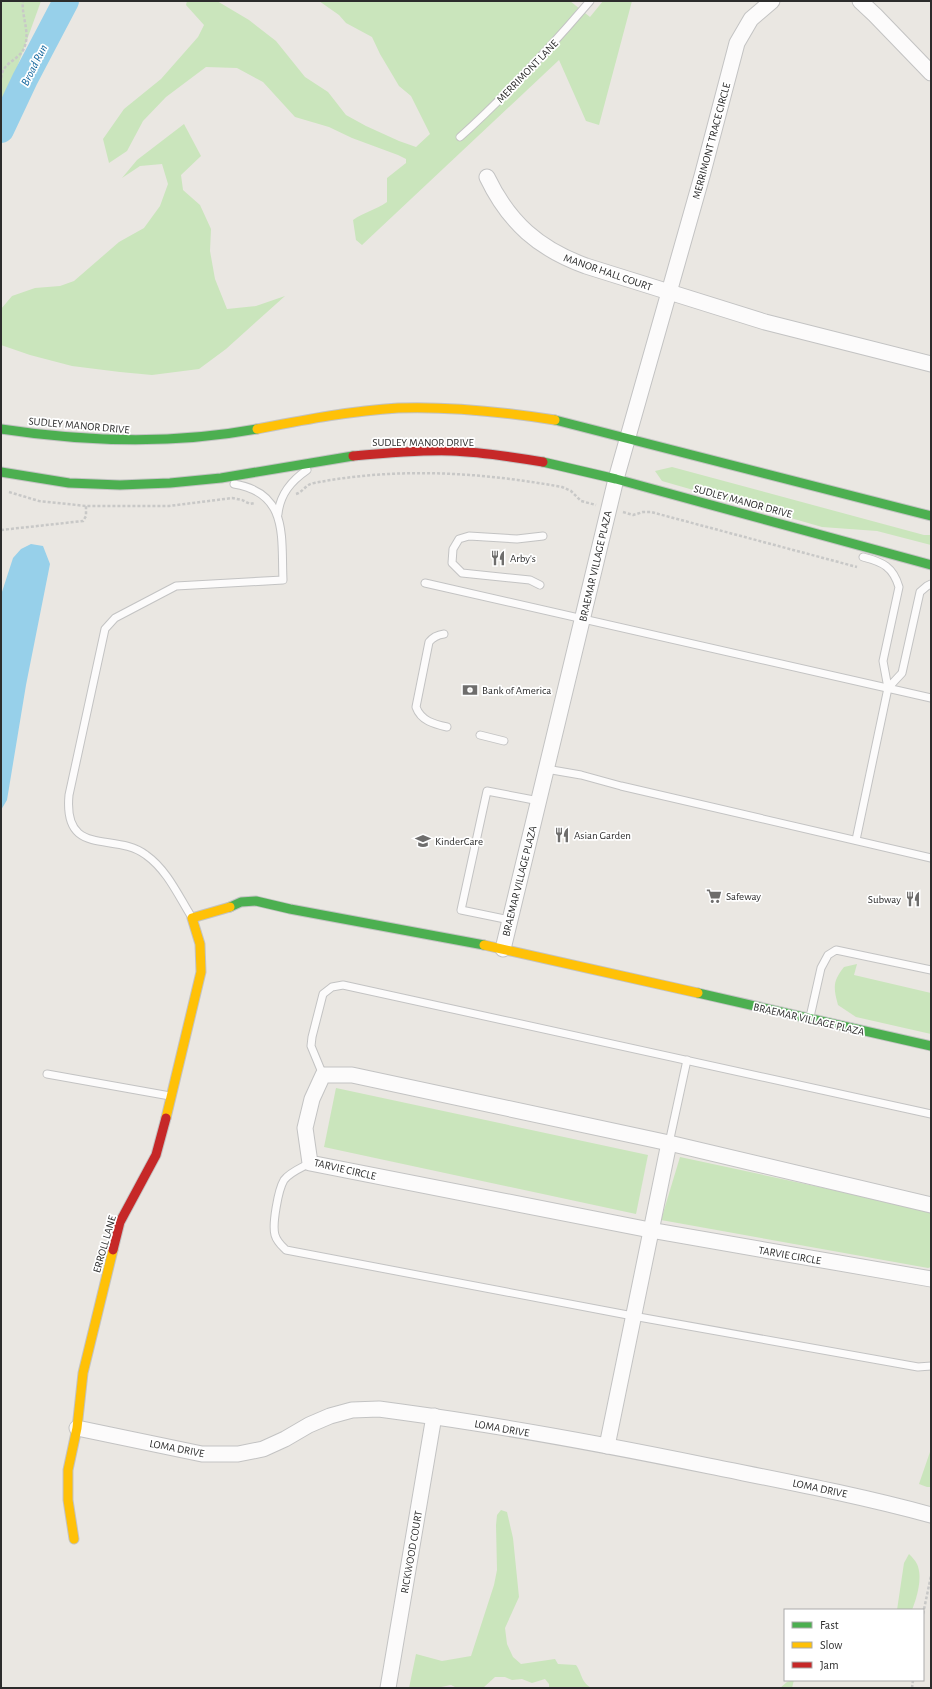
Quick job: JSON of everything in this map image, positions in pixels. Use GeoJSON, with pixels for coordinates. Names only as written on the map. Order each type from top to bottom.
{"type":"FeatureCollection","features":[{"type":"Feature","properties":{"kind":"main road","name":"SUDLEY MANOR DRIVE"},"geometry":{"type":"LineString","coordinates":[[1,429],[61,438],[110,441],[149,441],[188,439],[236,432],[325,415],[376,409],[468,409],[518,414],[567,422],[931,516]]}},
{"type":"Feature","properties":{"kind":"main road","name":"SUDLEY MANOR DRIVE"},"geometry":{"type":"LineString","coordinates":[[1,472],[69,483],[120,485],[170,483],[211,479],[322,460],[397,452],[452,451],[506,456],[550,463],[616,479],[931,564]]}},
{"type":"Feature","properties":{"kind":"main road"},"geometry":{"type":"LineString","coordinates":[[192,918],[226,909],[241,902],[256,901],[290,909],[503,949]]}},
{"type":"Feature","properties":{"kind":"main road","name":"ERROLL LANE"},"geometry":{"type":"LineString","coordinates":[[74,1539],[68,1500],[68,1470],[77,1428],[83,1373],[120,1222],[156,1155],[172,1097],[201,972],[200,944],[192,918]]}},
{"type":"Feature","properties":{"kind":"main road","name":"BRAEMAR VILLAGE PLAZA"},"geometry":{"type":"LineString","coordinates":[[503,949],[809,1020],[931,1046]]}},
{"type":"Feature","properties":{"kind":"street","name":"MERRIMONT TRACE CIRCLE"},"geometry":{"type":"LineString","coordinates":[[616,479],[737,43],[751,19],[772,1]]}},
{"type":"Feature","properties":{"kind":"street"},"geometry":{"type":"LineString","coordinates":[[860,1],[931,73]]}},
{"type":"Feature","properties":{"kind":"street","name":"MANOR HALL COURT"},"geometry":{"type":"LineString","coordinates":[[487,178],[495,195],[507,212],[536,242],[577,263],[669,292]]}},
{"type":"Feature","properties":{"kind":"street"},"geometry":{"type":"LineString","coordinates":[[669,292],[765,322],[931,364]]}},
{"type":"Feature","properties":{"kind":"street","name":"BRAEMAR VILLAGE PLAZA"},"geometry":{"type":"LineString","coordinates":[[503,949],[616,479]]}},
{"type":"Feature","properties":{"kind":"street"},"geometry":{"type":"LineString","coordinates":[[323,1075],[352,1075],[669,1143],[931,1205]]}},
{"type":"Feature","properties":{"kind":"street","name":"TARVIE CIRCLE"},"geometry":{"type":"LineString","coordinates":[[323,1075],[312,1099],[305,1128],[310,1163],[650,1230],[931,1279]]}},
{"type":"Feature","properties":{"kind":"street"},"geometry":{"type":"LineString","coordinates":[[607,1446],[669,1143]]}},
{"type":"Feature","properties":{"kind":"street","name":"LOMA DRIVE"},"geometry":{"type":"LineString","coordinates":[[77,1428],[202,1454],[238,1454],[263,1449],[285,1439],[309,1425],[330,1416],[352,1410],[379,1409],[434,1416],[607,1446],[786,1481],[898,1506],[931,1515]]}},
{"type":"Feature","properties":{"kind":"street","name":"RICKWOOD COURT"},"geometry":{"type":"LineString","coordinates":[[388,1688],[434,1416]]}},
{"type":"Feature","properties":{"kind":"lane","name":"MERRIMONT LANE"},"geometry":{"type":"LineString","coordinates":[[460,137],[536,64],[590,1]]}},
{"type":"Feature","properties":{"kind":"lane"},"geometry":{"type":"LineString","coordinates":[[192,918],[164,872],[146,854],[128,846],[84,838],[73,826],[68,811],[71,788],[106,630],[115,618],[176,586],[283,580],[278,514],[282,497],[287,487],[294,479],[322,460]]}},
{"type":"Feature","properties":{"kind":"lane"},"geometry":{"type":"LineString","coordinates":[[211,479],[242,485],[258,491],[268,500],[278,514]]}},
{"type":"Feature","properties":{"kind":"lane"},"geometry":{"type":"LineString","coordinates":[[820,534],[837,547]]}},
{"type":"Feature","properties":{"kind":"lane"},"geometry":{"type":"LineString","coordinates":[[540,585],[530,580],[462,573],[452,563],[453,549],[458,539],[469,536],[518,539],[543,536]]}},
{"type":"Feature","properties":{"kind":"lane"},"geometry":{"type":"LineString","coordinates":[[855,555],[868,558],[888,567],[895,575],[899,587],[883,661],[888,688],[856,840]]}},
{"type":"Feature","properties":{"kind":"lane"},"geometry":{"type":"LineString","coordinates":[[425,583],[931,698]]}},
{"type":"Feature","properties":{"kind":"lane"},"geometry":{"type":"LineString","coordinates":[[888,688],[902,673],[920,592],[931,584]]}},
{"type":"Feature","properties":{"kind":"lane"},"geometry":{"type":"LineString","coordinates":[[444,634],[438,634],[429,642],[416,707],[423,718],[432,723],[447,727]]}},
{"type":"Feature","properties":{"kind":"lane"},"geometry":{"type":"LineString","coordinates":[[480,735],[504,740]]}},
{"type":"Feature","properties":{"kind":"lane"},"geometry":{"type":"LineString","coordinates":[[546,769],[581,775],[621,786],[931,858]]}},
{"type":"Feature","properties":{"kind":"lane"},"geometry":{"type":"LineString","coordinates":[[510,920],[461,910],[487,791],[539,801]]}},
{"type":"Feature","properties":{"kind":"lane"},"geometry":{"type":"LineString","coordinates":[[809,1020],[820,968],[828,955],[836,950],[931,970]]}},
{"type":"Feature","properties":{"kind":"lane"},"geometry":{"type":"LineString","coordinates":[[323,1075],[311,1046],[312,1037],[323,994],[332,986],[343,985],[931,1114]]}},
{"type":"Feature","properties":{"kind":"lane"},"geometry":{"type":"LineString","coordinates":[[669,1143],[687,1060]]}},
{"type":"Feature","properties":{"kind":"lane"},"geometry":{"type":"LineString","coordinates":[[47,1074],[172,1097]]}},
{"type":"Feature","properties":{"kind":"lane"},"geometry":{"type":"LineString","coordinates":[[310,1163],[293,1171],[284,1180],[280,1189],[273,1227],[275,1236],[286,1250],[633,1316],[918,1367],[931,1366]]}},
{"type":"Feature","properties":{"kind":"path"},"geometry":{"type":"LineString","coordinates":[[1,78],[4,69],[25,48],[26,28],[22,7],[23,1]]}},
{"type":"Feature","properties":{"kind":"path"},"geometry":{"type":"LineString","coordinates":[[300,493],[311,483],[344,478],[384,473],[445,473],[503,477],[562,487],[570,491],[581,501]]}},
{"type":"Feature","properties":{"kind":"path"},"geometry":{"type":"LineString","coordinates":[[1,530],[83,521],[86,516],[86,506]]}},
{"type":"Feature","properties":{"kind":"path"},"geometry":{"type":"LineString","coordinates":[[633,515],[643,512],[651,512],[858,567]]}},
{"type":"Feature","properties":{"kind":"path"},"geometry":{"type":"LineString","coordinates":[[924,1609],[931,1576]]}},
{"type":"Feature","properties":{"kind":"green space"},"geometry":{"type":"Polygon","coordinates":[[[1,1],[41,1],[10,87],[1,104],[1,1]]]}},
{"type":"Feature","properties":{"kind":"green space"},"geometry":{"type":"Polygon","coordinates":[[[187,1],[217,1],[249,20],[276,41],[305,77],[328,92],[346,115],[366,126],[416,147],[430,134],[411,96],[399,86],[372,37],[346,23],[339,15],[319,1],[570,1],[590,17],[603,1],[632,1],[599,125],[586,121],[559,60],[362,245],[356,240],[353,220],[387,202],[387,178],[406,163],[406,159],[352,138],[329,127],[295,117],[263,82],[237,68],[206,67],[166,97],[143,121],[127,151],[109,163],[103,139],[124,109],[161,79],[198,37],[204,25],[186,5],[187,1]]]}},
{"type":"Feature","properties":{"kind":"green space"},"geometry":{"type":"Polygon","coordinates":[[[184,124],[201,156],[181,175],[183,190],[200,205],[211,229],[210,251],[215,279],[227,309],[256,306],[285,296],[226,349],[199,369],[152,375],[120,372],[72,366],[30,355],[1,345],[1,309],[12,296],[35,288],[60,286],[74,281],[119,242],[144,228],[160,206],[168,184],[162,164],[140,166],[122,178],[137,160],[184,124]]]}},
{"type":"Feature","properties":{"kind":"green space"},"geometry":{"type":"Polygon","coordinates":[[[672,467],[924,535],[931,535],[931,545],[877,531],[822,527],[662,481],[655,471],[672,467]]]}},
{"type":"Feature","properties":{"kind":"green space"},"geometry":{"type":"Polygon","coordinates":[[[857,964],[854,975],[931,993],[931,1034],[856,1017],[838,1005],[835,993],[836,980],[844,967],[857,964]]]}},
{"type":"Feature","properties":{"kind":"green space"},"geometry":{"type":"Polygon","coordinates":[[[336,1088],[648,1155],[636,1214],[324,1147],[336,1088]]]}},
{"type":"Feature","properties":{"kind":"green space"},"geometry":{"type":"Polygon","coordinates":[[[680,1157],[931,1211],[931,1267],[928,1268],[661,1220],[680,1157]]]}},
{"type":"Feature","properties":{"kind":"green space"},"geometry":{"type":"Polygon","coordinates":[[[931,1449],[931,1487],[927,1487],[919,1484],[931,1449]]]}},
{"type":"Feature","properties":{"kind":"green space"},"geometry":{"type":"Polygon","coordinates":[[[501,1510],[507,1512],[513,1538],[519,1597],[505,1628],[507,1644],[513,1657],[521,1664],[555,1659],[558,1664],[576,1665],[584,1681],[592,1688],[549,1688],[549,1684],[545,1679],[532,1683],[522,1679],[512,1680],[505,1677],[495,1677],[483,1688],[457,1688],[451,1685],[436,1688],[409,1688],[416,1654],[442,1661],[471,1656],[494,1585],[497,1570],[496,1525],[497,1515],[501,1510]]]}},
{"type":"Feature","properties":{"kind":"green space"},"geometry":{"type":"Polygon","coordinates":[[[909,1554],[919,1569],[917,1593],[912,1609],[897,1609],[904,1563],[909,1554]]]}},
{"type":"Feature","properties":{"kind":"green space"},"geometry":{"type":"Polygon","coordinates":[[[794,1681],[792,1688],[780,1688],[787,1682],[794,1681]]]}},
{"type":"Feature","properties":{"kind":"water"},"geometry":{"type":"Polygon","coordinates":[[[31,544],[43,546],[50,564],[26,685],[7,800],[1,810],[1,595],[13,558],[21,549],[31,544]]]}},
{"type":"Feature","properties":{"kind":"waterway","name":"Broad Run"},"geometry":{"type":"LineString","coordinates":[[1,130],[25,79],[66,1]]}},
{"type":"Feature","properties":{"kind":"traffic: fast"},"geometry":{"type":"LineString","coordinates":[[555,420],[931,516]]}},
{"type":"Feature","properties":{"kind":"traffic: fast"},"geometry":{"type":"LineString","coordinates":[[1,429],[65,437],[129,440],[193,438],[257,429]]}},
{"type":"Feature","properties":{"kind":"traffic: fast"},"geometry":{"type":"LineString","coordinates":[[1,472],[69,483],[120,485],[170,483],[221,478],[353,456]]}},
{"type":"Feature","properties":{"kind":"traffic: fast"},"geometry":{"type":"LineString","coordinates":[[543,462],[616,479],[931,565]]}},
{"type":"Feature","properties":{"kind":"traffic: fast"},"geometry":{"type":"LineString","coordinates":[[230,907],[241,902],[256,901],[290,909],[484,945]]}},
{"type":"Feature","properties":{"kind":"traffic: fast"},"geometry":{"type":"LineString","coordinates":[[698,993],[931,1046]]}},
{"type":"Feature","properties":{"kind":"traffic: slow"},"geometry":{"type":"LineString","coordinates":[[257,429],[310,419],[380,409],[398,408],[477,410],[555,420]]}},
{"type":"Feature","properties":{"kind":"traffic: slow"},"geometry":{"type":"LineString","coordinates":[[166,1118],[201,972],[200,944],[192,918],[230,907]]}},
{"type":"Feature","properties":{"kind":"traffic: slow"},"geometry":{"type":"LineString","coordinates":[[484,945],[698,993]]}},
{"type":"Feature","properties":{"kind":"traffic: slow"},"geometry":{"type":"LineString","coordinates":[[74,1539],[68,1500],[68,1470],[77,1428],[83,1373],[113,1250]]}},
{"type":"Feature","properties":{"kind":"traffic: jam"},"geometry":{"type":"LineString","coordinates":[[353,456],[415,451],[451,451],[543,462]]}},
{"type":"Feature","properties":{"kind":"traffic: jam"},"geometry":{"type":"LineString","coordinates":[[113,1250],[120,1222],[156,1155],[166,1118]]}},
{"type":"Feature","properties":{"kind":"place","name":"Arby's"},"geometry":{"type":"Point","coordinates":[498,558]}},
{"type":"Feature","properties":{"kind":"place","name":"Bank of America"},"geometry":{"type":"Point","coordinates":[470,690]}},
{"type":"Feature","properties":{"kind":"place","name":"Asian Garden"},"geometry":{"type":"Point","coordinates":[562,835]}},
{"type":"Feature","properties":{"kind":"place","name":"KinderCare"},"geometry":{"type":"Point","coordinates":[423,841]}},
{"type":"Feature","properties":{"kind":"place","name":"Safeway"},"geometry":{"type":"Point","coordinates":[714,896]}},
{"type":"Feature","properties":{"kind":"place","name":"Subway"},"geometry":{"type":"Point","coordinates":[913,899]}}]}
